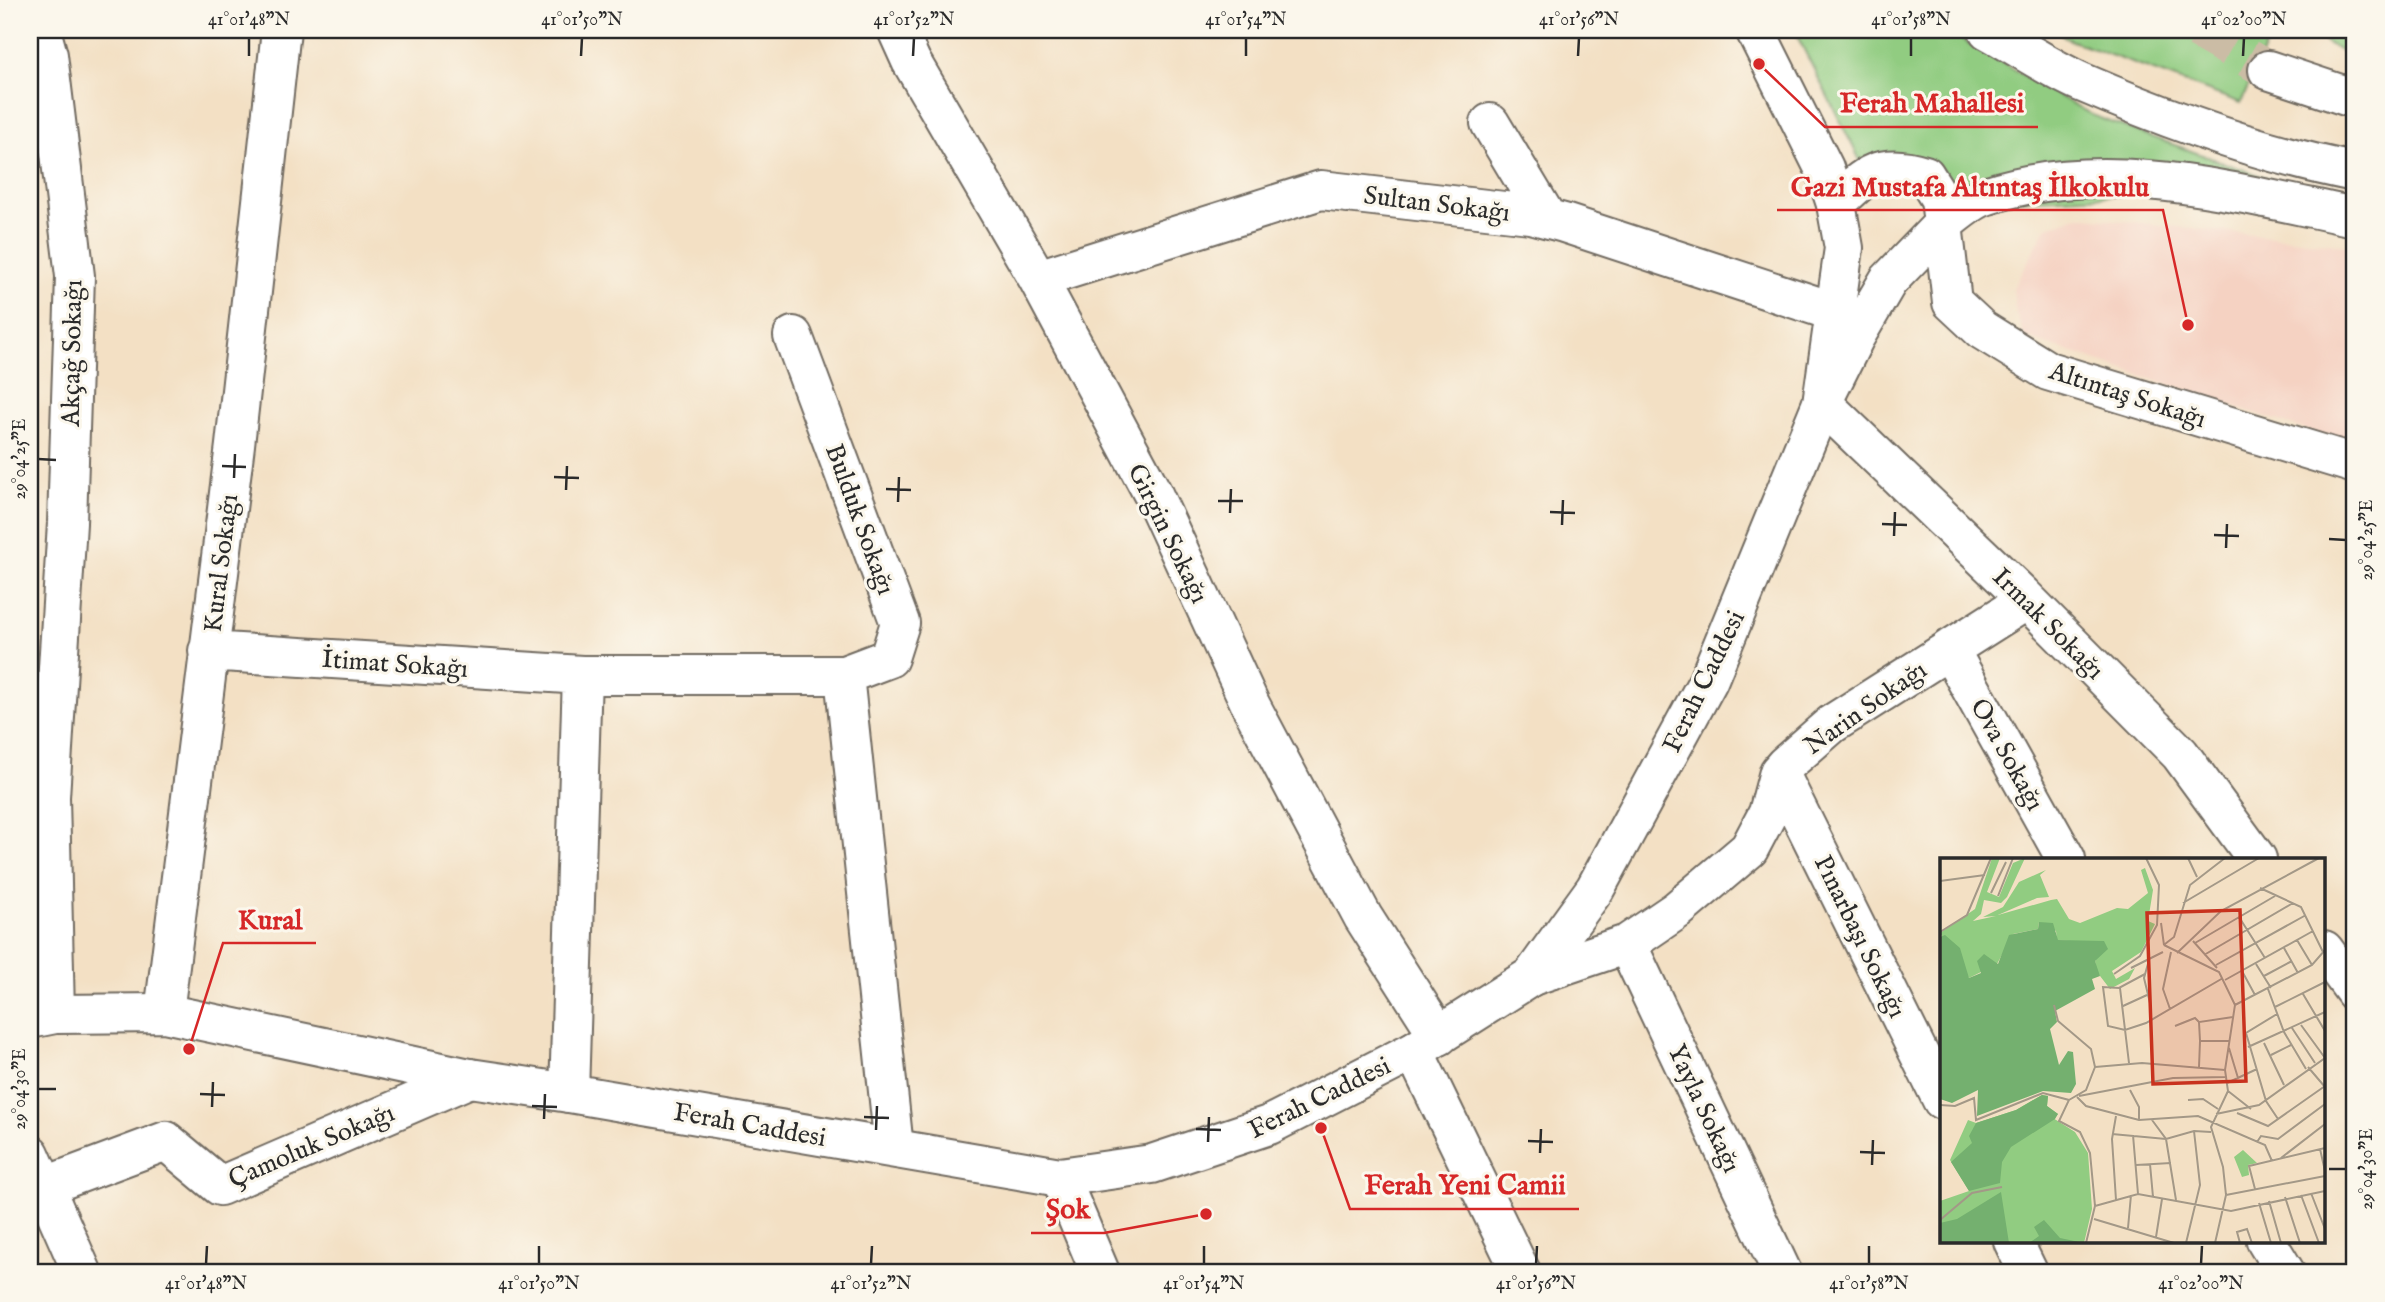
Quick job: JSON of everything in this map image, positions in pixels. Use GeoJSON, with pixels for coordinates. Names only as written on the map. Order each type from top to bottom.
{"type":"FeatureCollection","features":[{"type":"Feature","properties":{"kind":"street","name":"Akçağ Sokağı"},"geometry":{"type":"LineString","coordinates":[[41,30],[48,55],[75,276],[66,523],[50,797],[43,1017]]}},
{"type":"Feature","properties":{"kind":"street","name":"Kural Sokağı"},"geometry":{"type":"LineString","coordinates":[[164,1013],[235,445],[281,30]]}},
{"type":"Feature","properties":{"kind":"street","name":"Girgin Sokağı"},"geometry":{"type":"LineString","coordinates":[[897,30],[911,61],[1038,279],[1153,494],[1251,706],[1427,1043],[1521,1272]]}},
{"type":"Feature","properties":{"kind":"street"},"geometry":{"type":"LineString","coordinates":[[1755,30],[1824,168],[1836,204],[1844,248],[1822,403]]}},
{"type":"Feature","properties":{"kind":"street"},"geometry":{"type":"LineString","coordinates":[[1988,30],[2079,81],[2222,137],[2320,165],[2355,172]]}},
{"type":"Feature","properties":{"kind":"street"},"geometry":{"type":"LineString","coordinates":[[2267,70],[2355,99]]}},
{"type":"Feature","properties":{"kind":"street"},"geometry":{"type":"LineString","coordinates":[[1490,123],[1547,218]]}},
{"type":"Feature","properties":{"kind":"street","name":"Altıntaş Sokağı"},"geometry":{"type":"LineString","coordinates":[[1836,204],[1865,176],[1903,168],[1925,175],[1940,199],[1952,302],[1982,330],[2048,371],[2355,464]]}},
{"type":"Feature","properties":{"kind":"street","name":"Ferah Caddesi"},"geometry":{"type":"LineString","coordinates":[[43,1017],[164,1013],[470,1078],[1060,1177],[1152,1164],[1269,1125],[1427,1043],[1532,976],[1595,889],[1708,681],[1822,403],[1854,339],[1888,281],[1943,224],[1985,195],[2059,179],[2150,180],[2247,195],[2355,217]]}},
{"type":"Feature","properties":{"kind":"street","name":"Sultan Sokağı"},"geometry":{"type":"LineString","coordinates":[[1038,279],[1321,190],[1547,218],[1835,312]]}},
{"type":"Feature","properties":{"kind":"street","name":"Bulduk Sokağı"},"geometry":{"type":"LineString","coordinates":[[793,336],[900,623],[889,658],[845,675]]}},
{"type":"Feature","properties":{"kind":"street","name":"Irmak Sokağı"},"geometry":{"type":"LineString","coordinates":[[1822,403],[2027,600],[2180,754],[2256,858]]}},
{"type":"Feature","properties":{"kind":"street","name":"Narin Sokağı"},"geometry":{"type":"LineString","coordinates":[[1532,976],[1627,944],[1677,910],[1748,849],[1768,813],[1779,772],[1832,724],[2027,600]]}},
{"type":"Feature","properties":{"kind":"street","name":"Ova Sokağı"},"geometry":{"type":"LineString","coordinates":[[1949,649],[2065,858]]}},
{"type":"Feature","properties":{"kind":"street","name":"İtimat Sokağı"},"geometry":{"type":"LineString","coordinates":[[208,651],[582,675],[845,675]]}},
{"type":"Feature","properties":{"kind":"street"},"geometry":{"type":"LineString","coordinates":[[569,1093],[582,675]]}},
{"type":"Feature","properties":{"kind":"street"},"geometry":{"type":"LineString","coordinates":[[845,675],[894,1148]]}},
{"type":"Feature","properties":{"kind":"street","name":"Pınarbaşı Sokağı"},"geometry":{"type":"LineString","coordinates":[[1779,772],[1940,1096]]}},
{"type":"Feature","properties":{"kind":"street","name":"Yayla Sokağı"},"geometry":{"type":"LineString","coordinates":[[1627,944],[1782,1272]]}},
{"type":"Feature","properties":{"kind":"street"},"geometry":{"type":"LineString","coordinates":[[2326,953],[2355,992]]}},
{"type":"Feature","properties":{"kind":"street","name":"Çamoluk Sokağı"},"geometry":{"type":"LineString","coordinates":[[37,1170],[166,1141],[220,1186],[470,1078]]}},
{"type":"Feature","properties":{"kind":"street"},"geometry":{"type":"LineString","coordinates":[[37,1170],[82,1272]]}},
{"type":"Feature","properties":{"kind":"street"},"geometry":{"type":"LineString","coordinates":[[1060,1177],[1100,1272]]}},
{"type":"Feature","properties":{"kind":"street"},"geometry":{"type":"LineString","coordinates":[[2013,1242],[2028,1272]]}},
{"type":"Feature","properties":{"kind":"street"},"geometry":{"type":"LineString","coordinates":[[2267,1242],[2285,1272]]}},
{"type":"Feature","properties":{"kind":"shaded area"},"geometry":{"type":"Polygon","coordinates":[[[30,90],[31,93],[38,148],[30,147],[30,90]]]}},
{"type":"Feature","properties":{"kind":"shaded area"},"geometry":{"type":"Polygon","coordinates":[[[2077,216],[2355,246],[2355,446],[2025,337],[2016,314],[2013,289],[2046,228],[2077,216]]]}},
{"type":"Feature","properties":{"kind":"green space"},"geometry":{"type":"Polygon","coordinates":[[[1794,30],[1945,30],[2094,116],[2294,188],[1964,202],[1926,179],[1874,188],[1794,30]]]}},
{"type":"Feature","properties":{"kind":"green space"},"geometry":{"type":"Polygon","coordinates":[[[2055,30],[2272,30],[2241,103],[2072,41],[2055,30]]]}},
{"type":"Feature","properties":{"kind":"green space"},"geometry":{"type":"Polygon","coordinates":[[[2306,30],[2355,30],[2355,59],[2353,59],[2306,30]]]}},
{"type":"Feature","properties":{"kind":"tunnel"},"geometry":{"type":"LineString","coordinates":[[2198,30],[2268,70]]}},
{"type":"Feature","properties":{"kind":"place","name":"Ferah Mahallesi"},"geometry":{"type":"Point","coordinates":[1759,64]}},
{"type":"Feature","properties":{"kind":"place","name":"Gazi Mustafa Altıntaş İlkokulu"},"geometry":{"type":"Point","coordinates":[2188,325]}},
{"type":"Feature","properties":{"kind":"place","name":"Kural"},"geometry":{"type":"Point","coordinates":[189,1049]}},
{"type":"Feature","properties":{"kind":"place","name":"Ferah Yeni Camii"},"geometry":{"type":"Point","coordinates":[1321,1128]}},
{"type":"Feature","properties":{"kind":"place","name":"Şok"},"geometry":{"type":"Point","coordinates":[1206,1214]}}]}
